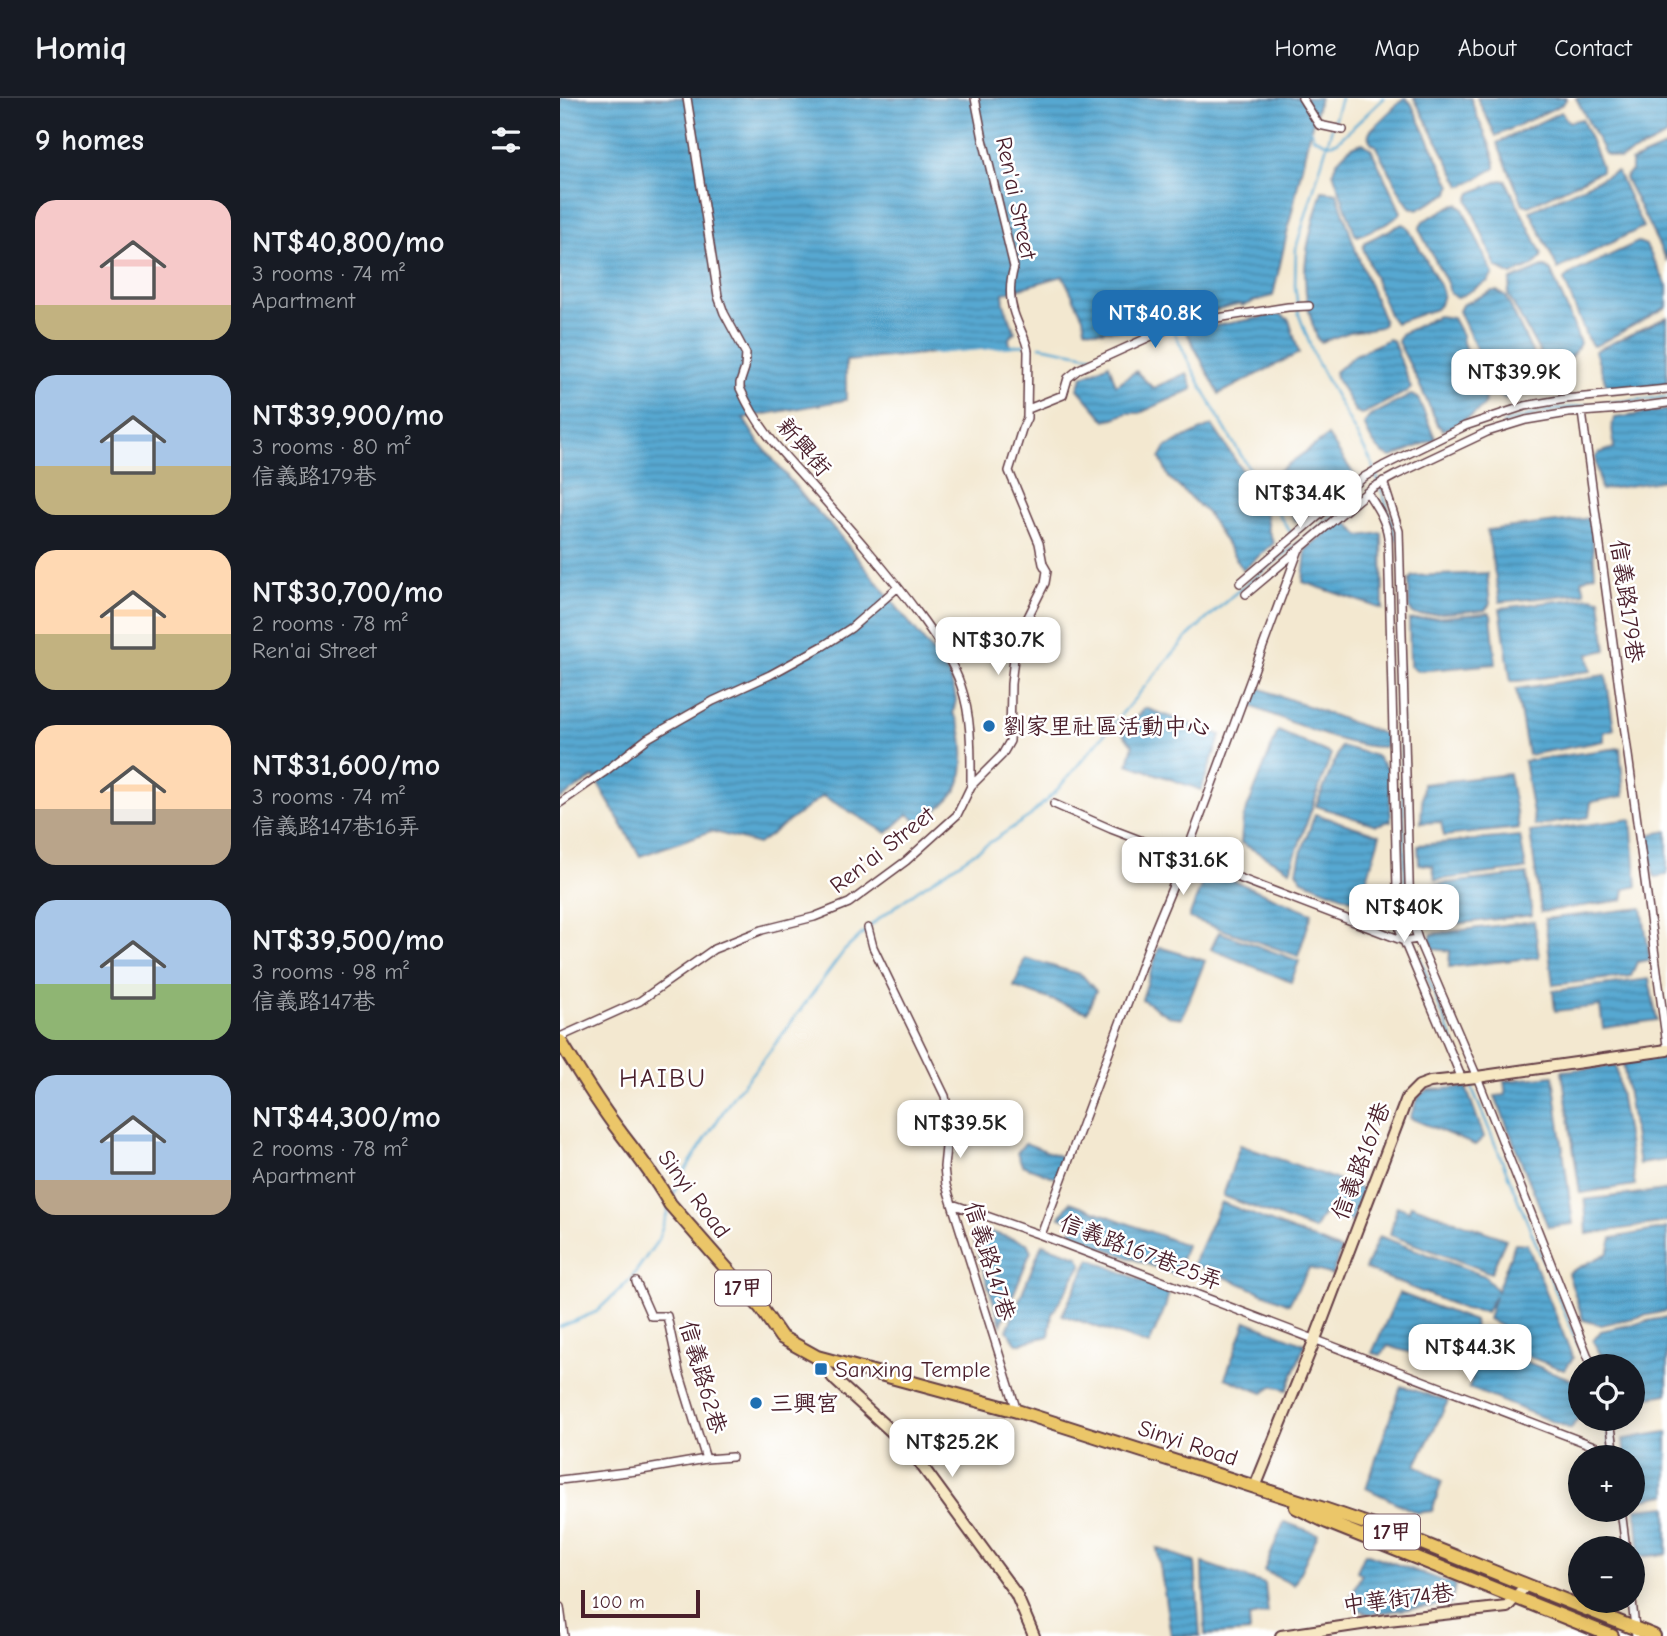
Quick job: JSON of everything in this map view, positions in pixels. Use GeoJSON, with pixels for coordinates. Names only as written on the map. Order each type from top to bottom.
{"type":"FeatureCollection","features":[{"type":"Feature","properties":{"kind":"main road","name":"Sinyi Road"},"geometry":{"type":"LineString","coordinates":[[560,1039],[619,1132],[662,1187],[673,1206],[761,1308],[781,1337],[817,1357],[1017,1410],[1409,1538],[1636,1633],[1654,1636]]}},
{"type":"Feature","properties":{"kind":"main road","name":"Sinyi Road"},"geometry":{"type":"LineString","coordinates":[[1255,1487],[1327,1522],[1612,1636]]}},
{"type":"Feature","properties":{"kind":"street","name":"新興街"},"geometry":{"type":"LineString","coordinates":[[687,98],[718,296],[746,354],[740,388],[765,433],[860,540],[939,641],[959,679],[965,700],[971,748],[971,786]]}},
{"type":"Feature","properties":{"kind":"street","name":"Ren'ai Street"},"geometry":{"type":"LineString","coordinates":[[560,1039],[640,1001],[714,949],[762,930],[814,917],[849,903],[906,861],[957,815],[971,786],[1002,755],[1010,741],[1014,659],[1023,627],[1045,583],[1048,571],[1042,564],[1039,543],[1009,471],[1027,418],[1028,351],[1013,312],[1011,280],[1014,267],[975,98]]}},
{"type":"Feature","properties":{"kind":"street"},"geometry":{"type":"LineString","coordinates":[[1302,98],[1319,125],[1343,130]]}},
{"type":"Feature","properties":{"kind":"street"},"geometry":{"type":"LineString","coordinates":[[1028,409],[1063,395],[1068,378],[1079,369],[1178,324],[1304,306]]}},
{"type":"Feature","properties":{"kind":"street"},"geometry":{"type":"LineString","coordinates":[[1240,583],[1364,477],[1465,426],[1525,406],[1565,399],[1667,389]]}},
{"type":"Feature","properties":{"kind":"street"},"geometry":{"type":"LineString","coordinates":[[1246,594],[1369,490],[1487,432],[1526,420],[1667,403]]}},
{"type":"Feature","properties":{"kind":"street","name":"信義路179巷"},"geometry":{"type":"LineString","coordinates":[[1582,412],[1667,1048]]}},
{"type":"Feature","properties":{"kind":"street"},"geometry":{"type":"LineString","coordinates":[[1382,482],[1399,531],[1410,914],[1470,1078],[1587,1354]]}},
{"type":"Feature","properties":{"kind":"street"},"geometry":{"type":"LineString","coordinates":[[1369,490],[1387,528],[1388,537],[1400,930],[1470,1078]]}},
{"type":"Feature","properties":{"kind":"street"},"geometry":{"type":"LineString","coordinates":[[1041,1235],[1299,549]]}},
{"type":"Feature","properties":{"kind":"street"},"geometry":{"type":"LineString","coordinates":[[560,803],[648,738],[713,701],[770,676],[823,646],[851,628],[898,587]]}},
{"type":"Feature","properties":{"kind":"street"},"geometry":{"type":"LineString","coordinates":[[1054,804],[1111,829],[1404,941],[1418,939]]}},
{"type":"Feature","properties":{"kind":"street","name":"信義路147巷"},"geometry":{"type":"LineString","coordinates":[[868,928],[873,947],[945,1096],[949,1117],[944,1167],[946,1185],[1017,1410]]}},
{"type":"Feature","properties":{"kind":"street","name":"信義路167巷"},"geometry":{"type":"LineString","coordinates":[[1255,1487],[1407,1098],[1419,1086],[1430,1082],[1667,1048]]}},
{"type":"Feature","properties":{"kind":"street","name":"信義路167巷25弄"},"geometry":{"type":"LineString","coordinates":[[952,1204],[1315,1339],[1587,1445]]}},
{"type":"Feature","properties":{"kind":"street","name":"信義路62巷"},"geometry":{"type":"LineString","coordinates":[[636,1282],[651,1316],[667,1316],[679,1372],[706,1459]]}},
{"type":"Feature","properties":{"kind":"street"},"geometry":{"type":"LineString","coordinates":[[817,1357],[834,1380],[893,1433],[916,1459],[1016,1594],[1034,1636]]}},
{"type":"Feature","properties":{"kind":"street"},"geometry":{"type":"LineString","coordinates":[[560,1480],[732,1457]]}},
{"type":"Feature","properties":{"kind":"street"},"geometry":{"type":"LineString","coordinates":[[1516,1598],[1525,1586]]}},
{"type":"Feature","properties":{"kind":"street","name":"中華街74巷"},"geometry":{"type":"LineString","coordinates":[[1281,1636],[1507,1606],[1516,1598]]}},
{"type":"Feature","properties":{"kind":"street"},"geometry":{"type":"LineString","coordinates":[[560,1607],[564,1636]]}},
{"type":"Feature","properties":{"kind":"street"},"geometry":{"type":"LineString","coordinates":[[1634,1613],[1636,1633]]}},
{"type":"Feature","properties":{"kind":"water"},"geometry":{"type":"Polygon","coordinates":[[[560,98],[1320,98],[1309,135],[1273,296],[1137,331],[1098,331],[1085,328],[1083,317],[1063,276],[1003,293],[1004,304],[1015,332],[1009,338],[1010,346],[846,361],[846,400],[743,418],[757,440],[808,502],[836,531],[948,674],[956,700],[953,713],[960,730],[963,764],[954,793],[921,824],[908,814],[887,833],[823,796],[758,844],[711,831],[640,856],[594,777],[560,799],[560,98]]]}},
{"type":"Feature","properties":{"kind":"water"},"geometry":{"type":"Polygon","coordinates":[[[1406,98],[1411,103],[1451,186],[1449,193],[1417,210],[1410,207],[1402,196],[1369,137],[1370,131],[1406,98]]]}},
{"type":"Feature","properties":{"kind":"water"},"geometry":{"type":"Polygon","coordinates":[[[1414,98],[1471,98],[1493,153],[1495,168],[1461,186],[1414,98]]]}},
{"type":"Feature","properties":{"kind":"water"},"geometry":{"type":"Polygon","coordinates":[[[1477,98],[1567,98],[1563,104],[1496,136],[1477,98]]]}},
{"type":"Feature","properties":{"kind":"water"},"geometry":{"type":"Polygon","coordinates":[[[1576,98],[1666,98],[1667,136],[1620,159],[1605,154],[1576,98]]]}},
{"type":"Feature","properties":{"kind":"water"},"geometry":{"type":"Polygon","coordinates":[[[1561,112],[1569,122],[1582,119],[1601,171],[1529,206],[1523,204],[1497,143],[1561,112]]]}},
{"type":"Feature","properties":{"kind":"water"},"geometry":{"type":"Polygon","coordinates":[[[1363,143],[1371,149],[1401,212],[1387,223],[1358,236],[1333,172],[1344,153],[1363,143]]]}},
{"type":"Feature","properties":{"kind":"water"},"geometry":{"type":"Polygon","coordinates":[[[1667,146],[1667,261],[1625,178],[1631,171],[1631,162],[1667,146]]]}},
{"type":"Feature","properties":{"kind":"water"},"geometry":{"type":"Polygon","coordinates":[[[1617,171],[1643,227],[1558,269],[1530,211],[1617,171]]]}},
{"type":"Feature","properties":{"kind":"water"},"geometry":{"type":"Polygon","coordinates":[[[1501,180],[1506,181],[1542,254],[1534,265],[1511,275],[1496,267],[1468,200],[1471,193],[1501,180]]]}},
{"type":"Feature","properties":{"kind":"water"},"geometry":{"type":"Polygon","coordinates":[[[1322,191],[1337,193],[1384,324],[1321,342],[1311,320],[1307,301],[1305,266],[1311,230],[1322,191]]]}},
{"type":"Feature","properties":{"kind":"water"},"geometry":{"type":"Polygon","coordinates":[[[1455,204],[1463,209],[1493,274],[1488,281],[1458,298],[1450,293],[1420,231],[1423,221],[1455,204]]]}},
{"type":"Feature","properties":{"kind":"water"},"geometry":{"type":"Polygon","coordinates":[[[1402,224],[1407,226],[1443,294],[1436,309],[1395,323],[1389,315],[1363,248],[1365,242],[1402,224]]]}},
{"type":"Feature","properties":{"kind":"water"},"geometry":{"type":"Polygon","coordinates":[[[1638,242],[1646,245],[1667,286],[1667,307],[1593,346],[1587,338],[1564,280],[1568,275],[1638,242]]]}},
{"type":"Feature","properties":{"kind":"water"},"geometry":{"type":"Polygon","coordinates":[[[1543,267],[1551,271],[1580,343],[1556,373],[1552,372],[1543,358],[1508,295],[1511,280],[1543,267]]]}},
{"type":"Feature","properties":{"kind":"water"},"geometry":{"type":"Polygon","coordinates":[[[1492,291],[1506,297],[1542,373],[1539,383],[1505,399],[1497,394],[1459,311],[1462,305],[1492,291]]]}},
{"type":"Feature","properties":{"kind":"water"},"geometry":{"type":"Polygon","coordinates":[[[1280,314],[1289,320],[1299,353],[1219,394],[1186,331],[1280,314]]]}},
{"type":"Feature","properties":{"kind":"water"},"geometry":{"type":"Polygon","coordinates":[[[1438,316],[1453,318],[1485,393],[1484,405],[1477,412],[1443,430],[1438,425],[1398,342],[1401,334],[1438,316]]]}},
{"type":"Feature","properties":{"kind":"water"},"geometry":{"type":"Polygon","coordinates":[[[1667,317],[1667,385],[1611,392],[1595,351],[1667,317]]]}},
{"type":"Feature","properties":{"kind":"water"},"geometry":{"type":"Polygon","coordinates":[[[1389,339],[1393,341],[1411,388],[1361,414],[1355,411],[1335,372],[1355,355],[1389,339]]]}},
{"type":"Feature","properties":{"kind":"water"},"geometry":{"type":"Polygon","coordinates":[[[1109,364],[1116,385],[1136,371],[1153,388],[1187,373],[1193,389],[1140,413],[1127,413],[1106,421],[1078,389],[1082,377],[1109,364]]]}},
{"type":"Feature","properties":{"kind":"water"},"geometry":{"type":"Polygon","coordinates":[[[1411,395],[1418,398],[1435,438],[1392,457],[1387,456],[1375,445],[1364,424],[1370,416],[1411,395]]]}},
{"type":"Feature","properties":{"kind":"water"},"geometry":{"type":"Polygon","coordinates":[[[1667,410],[1667,480],[1601,490],[1595,458],[1599,453],[1614,448],[1612,426],[1615,418],[1667,410]]]}},
{"type":"Feature","properties":{"kind":"water"},"geometry":{"type":"Polygon","coordinates":[[[1212,425],[1264,503],[1268,530],[1274,543],[1243,570],[1207,513],[1169,478],[1160,458],[1166,447],[1212,425]]]}},
{"type":"Feature","properties":{"kind":"water"},"geometry":{"type":"Polygon","coordinates":[[[1328,436],[1355,476],[1307,518],[1295,521],[1269,478],[1328,436]]]}},
{"type":"Feature","properties":{"kind":"water"},"geometry":{"type":"Polygon","coordinates":[[[1591,518],[1595,574],[1582,580],[1585,593],[1500,602],[1487,530],[1591,518]]]}},
{"type":"Feature","properties":{"kind":"water"},"geometry":{"type":"Polygon","coordinates":[[[1344,519],[1360,536],[1382,533],[1383,609],[1303,582],[1306,549],[1344,519]]]}},
{"type":"Feature","properties":{"kind":"water"},"geometry":{"type":"Polygon","coordinates":[[[1487,573],[1490,604],[1485,610],[1419,615],[1413,614],[1409,608],[1409,581],[1413,576],[1487,573]]]}},
{"type":"Feature","properties":{"kind":"water"},"geometry":{"type":"Polygon","coordinates":[[[1590,597],[1600,599],[1606,650],[1588,654],[1591,671],[1511,682],[1500,608],[1590,597]]]}},
{"type":"Feature","properties":{"kind":"water"},"geometry":{"type":"Polygon","coordinates":[[[1489,613],[1496,664],[1417,671],[1410,666],[1409,620],[1489,613]]]}},
{"type":"Feature","properties":{"kind":"water"},"geometry":{"type":"Polygon","coordinates":[[[1606,675],[1614,729],[1604,732],[1604,741],[1528,755],[1516,689],[1606,675]]]}},
{"type":"Feature","properties":{"kind":"water"},"geometry":{"type":"Polygon","coordinates":[[[1256,687],[1386,735],[1385,747],[1337,739],[1258,709],[1249,704],[1256,687]]]}},
{"type":"Feature","properties":{"kind":"water"},"geometry":{"type":"Polygon","coordinates":[[[1145,708],[1221,735],[1201,790],[1128,764],[1133,745],[1123,734],[1145,708]]]}},
{"type":"Feature","properties":{"kind":"water"},"geometry":{"type":"Polygon","coordinates":[[[1278,731],[1331,754],[1290,870],[1241,843],[1243,819],[1278,731]]]}},
{"type":"Feature","properties":{"kind":"water"},"geometry":{"type":"Polygon","coordinates":[[[1341,746],[1376,756],[1389,771],[1391,821],[1376,825],[1316,806],[1341,746]]]}},
{"type":"Feature","properties":{"kind":"water"},"geometry":{"type":"Polygon","coordinates":[[[1620,748],[1624,796],[1591,802],[1589,817],[1535,826],[1524,761],[1620,748]]]}},
{"type":"Feature","properties":{"kind":"water"},"geometry":{"type":"Polygon","coordinates":[[[1509,774],[1519,828],[1444,836],[1441,822],[1421,823],[1423,784],[1509,774]]]}},
{"type":"Feature","properties":{"kind":"water"},"geometry":{"type":"Polygon","coordinates":[[[1315,814],[1380,835],[1361,899],[1351,899],[1302,880],[1297,871],[1315,814]]]}},
{"type":"Feature","properties":{"kind":"water"},"geometry":{"type":"Polygon","coordinates":[[[1631,819],[1637,886],[1625,889],[1623,900],[1541,912],[1530,832],[1631,819]]]}},
{"type":"Feature","properties":{"kind":"water"},"geometry":{"type":"Polygon","coordinates":[[[1667,831],[1667,875],[1655,877],[1648,835],[1667,831]]]}},
{"type":"Feature","properties":{"kind":"water"},"geometry":{"type":"Polygon","coordinates":[[[1520,836],[1526,869],[1435,880],[1433,866],[1419,864],[1418,845],[1520,836]]]}},
{"type":"Feature","properties":{"kind":"water"},"geometry":{"type":"Polygon","coordinates":[[[1207,870],[1312,913],[1298,956],[1189,918],[1207,870]]]}},
{"type":"Feature","properties":{"kind":"water"},"geometry":{"type":"Polygon","coordinates":[[[1527,874],[1532,915],[1437,926],[1436,915],[1424,913],[1423,886],[1527,874]]]}},
{"type":"Feature","properties":{"kind":"water"},"geometry":{"type":"Polygon","coordinates":[[[1642,908],[1650,960],[1637,962],[1631,976],[1553,985],[1545,919],[1642,908]]]}},
{"type":"Feature","properties":{"kind":"water"},"geometry":{"type":"Polygon","coordinates":[[[1534,921],[1539,957],[1449,967],[1450,951],[1434,949],[1430,940],[1432,934],[1534,921]]]}},
{"type":"Feature","properties":{"kind":"water"},"geometry":{"type":"Polygon","coordinates":[[[1219,932],[1299,961],[1291,982],[1211,949],[1219,932]]]}},
{"type":"Feature","properties":{"kind":"water"},"geometry":{"type":"Polygon","coordinates":[[[1159,947],[1205,961],[1182,1018],[1168,1016],[1142,999],[1159,947]]]}},
{"type":"Feature","properties":{"kind":"water"},"geometry":{"type":"Polygon","coordinates":[[[1025,958],[1082,975],[1096,991],[1087,1012],[1014,987],[1025,958]]]}},
{"type":"Feature","properties":{"kind":"water"},"geometry":{"type":"Polygon","coordinates":[[[1649,979],[1657,1020],[1603,1028],[1600,1006],[1555,1011],[1553,991],[1649,979]]]}},
{"type":"Feature","properties":{"kind":"water"},"geometry":{"type":"Polygon","coordinates":[[[1663,1056],[1667,1090],[1667,1160],[1639,1164],[1623,1063],[1663,1056]]]}},
{"type":"Feature","properties":{"kind":"water"},"geometry":{"type":"Polygon","coordinates":[[[1616,1066],[1635,1185],[1580,1193],[1562,1071],[1616,1066]]]}},
{"type":"Feature","properties":{"kind":"water"},"geometry":{"type":"Polygon","coordinates":[[[1553,1076],[1573,1224],[1548,1227],[1495,1096],[1506,1095],[1504,1081],[1553,1076]]]}},
{"type":"Feature","properties":{"kind":"water"},"geometry":{"type":"Polygon","coordinates":[[[1466,1087],[1484,1137],[1475,1145],[1410,1118],[1419,1096],[1428,1090],[1466,1087]]]}},
{"type":"Feature","properties":{"kind":"water"},"geometry":{"type":"Polygon","coordinates":[[[1025,1143],[1062,1157],[1056,1178],[1022,1165],[1017,1153],[1025,1143]]]}},
{"type":"Feature","properties":{"kind":"water"},"geometry":{"type":"Polygon","coordinates":[[[1240,1145],[1363,1189],[1352,1222],[1324,1213],[1314,1230],[1223,1196],[1240,1145]]]}},
{"type":"Feature","properties":{"kind":"water"},"geometry":{"type":"Polygon","coordinates":[[[1667,1190],[1667,1222],[1587,1234],[1585,1200],[1667,1190]]]}},
{"type":"Feature","properties":{"kind":"water"},"geometry":{"type":"Polygon","coordinates":[[[1070,1202],[1186,1245],[1176,1275],[1069,1235],[1075,1222],[1060,1217],[1070,1202]]]}},
{"type":"Feature","properties":{"kind":"water"},"geometry":{"type":"Polygon","coordinates":[[[1221,1202],[1341,1250],[1332,1275],[1309,1268],[1289,1304],[1193,1264],[1221,1202]]]}},
{"type":"Feature","properties":{"kind":"water"},"geometry":{"type":"Polygon","coordinates":[[[1411,1205],[1506,1239],[1491,1273],[1390,1235],[1397,1206],[1409,1211],[1411,1205]]]}},
{"type":"Feature","properties":{"kind":"water"},"geometry":{"type":"Polygon","coordinates":[[[1667,1228],[1667,1311],[1601,1325],[1583,1320],[1568,1273],[1608,1253],[1612,1238],[1667,1228]]]}},
{"type":"Feature","properties":{"kind":"water"},"geometry":{"type":"Polygon","coordinates":[[[984,1230],[1027,1243],[1031,1251],[1001,1325],[974,1241],[984,1230]]]}},
{"type":"Feature","properties":{"kind":"water"},"geometry":{"type":"Polygon","coordinates":[[[1379,1236],[1485,1276],[1497,1291],[1515,1243],[1527,1244],[1571,1354],[1568,1354],[1568,1365],[1564,1370],[1496,1344],[1504,1328],[1488,1319],[1495,1296],[1486,1312],[1464,1309],[1365,1269],[1379,1236]]]}},
{"type":"Feature","properties":{"kind":"water"},"geometry":{"type":"Polygon","coordinates":[[[1042,1244],[1078,1256],[1082,1264],[1052,1314],[1049,1336],[1017,1344],[1007,1330],[1042,1244]]]}},
{"type":"Feature","properties":{"kind":"water"},"geometry":{"type":"Polygon","coordinates":[[[1090,1259],[1169,1292],[1149,1345],[1062,1315],[1090,1259]]]}},
{"type":"Feature","properties":{"kind":"water"},"geometry":{"type":"Polygon","coordinates":[[[1399,1293],[1474,1321],[1476,1341],[1464,1367],[1388,1346],[1381,1355],[1372,1353],[1399,1293]]]}},
{"type":"Feature","properties":{"kind":"water"},"geometry":{"type":"Polygon","coordinates":[[[1667,1317],[1667,1394],[1645,1398],[1645,1354],[1600,1354],[1593,1341],[1601,1331],[1667,1317]]]}},
{"type":"Feature","properties":{"kind":"water"},"geometry":{"type":"Polygon","coordinates":[[[1246,1321],[1305,1344],[1287,1390],[1273,1386],[1263,1393],[1225,1378],[1246,1321]]]}},
{"type":"Feature","properties":{"kind":"water"},"geometry":{"type":"Polygon","coordinates":[[[1483,1345],[1568,1378],[1568,1428],[1469,1388],[1483,1345]]]}},
{"type":"Feature","properties":{"kind":"water"},"geometry":{"type":"Polygon","coordinates":[[[1401,1386],[1448,1401],[1416,1465],[1442,1481],[1432,1511],[1417,1513],[1366,1488],[1401,1386]]]}},
{"type":"Feature","properties":{"kind":"water"},"geometry":{"type":"Polygon","coordinates":[[[1667,1432],[1667,1495],[1645,1499],[1645,1445],[1624,1445],[1623,1439],[1667,1432]]]}},
{"type":"Feature","properties":{"kind":"water"},"geometry":{"type":"Polygon","coordinates":[[[1667,1506],[1667,1554],[1645,1556],[1645,1536],[1638,1536],[1637,1522],[1645,1522],[1645,1508],[1667,1506]]]}},
{"type":"Feature","properties":{"kind":"water"},"geometry":{"type":"Polygon","coordinates":[[[1284,1522],[1318,1534],[1294,1585],[1264,1571],[1284,1522]]]}},
{"type":"Feature","properties":{"kind":"water"},"geometry":{"type":"Polygon","coordinates":[[[1157,1548],[1195,1562],[1200,1636],[1171,1636],[1157,1548]]]}},
{"type":"Feature","properties":{"kind":"water"},"geometry":{"type":"Polygon","coordinates":[[[1365,1553],[1455,1585],[1451,1604],[1369,1614],[1347,1604],[1362,1574],[1357,1571],[1365,1553]]]}},
{"type":"Feature","properties":{"kind":"water"},"geometry":{"type":"Polygon","coordinates":[[[1203,1563],[1265,1584],[1268,1613],[1249,1617],[1250,1632],[1205,1635],[1203,1563]]]}},
{"type":"Feature","properties":{"kind":"waterway"},"geometry":{"type":"LineString","coordinates":[[1341,98],[1296,248],[1295,286],[1299,315],[1315,358],[1373,465],[1396,539]]}},
{"type":"Feature","properties":{"kind":"waterway"},"geometry":{"type":"LineString","coordinates":[[1309,127],[1314,138],[1328,144],[1337,142],[1384,98]]}},
{"type":"Feature","properties":{"kind":"waterway"},"geometry":{"type":"LineString","coordinates":[[1175,333],[1230,437],[1293,536]]}},
{"type":"Feature","properties":{"kind":"waterway"},"geometry":{"type":"LineString","coordinates":[[933,353],[1024,345]]}},
{"type":"Feature","properties":{"kind":"waterway"},"geometry":{"type":"LineString","coordinates":[[1040,346],[1098,357]]}},
{"type":"Feature","properties":{"kind":"waterway"},"geometry":{"type":"LineString","coordinates":[[1503,424],[1563,409],[1667,397]]}},
{"type":"Feature","properties":{"kind":"waterway"},"geometry":{"type":"LineString","coordinates":[[672,1198],[680,1178],[734,1095],[844,951],[877,920],[918,890],[1030,816],[1056,791],[1188,636],[1233,595],[1354,499]]}},
{"type":"Feature","properties":{"kind":"waterway"},"geometry":{"type":"LineString","coordinates":[[1399,637],[1406,923],[1466,1073]]}},
{"type":"Feature","properties":{"kind":"waterway"},"geometry":{"type":"LineString","coordinates":[[1470,1083],[1582,1354]]}},
{"type":"Feature","properties":{"kind":"waterway"},"geometry":{"type":"LineString","coordinates":[[560,1327],[596,1312],[630,1280],[658,1240],[669,1208]]}},
{"type":"Feature","properties":{"kind":"waterway"},"geometry":{"type":"LineString","coordinates":[[1608,1431],[1609,1445]]}},
{"type":"Feature","properties":{"kind":"place","name":"劉家里社區活動中心"},"geometry":{"type":"Point","coordinates":[989,726]}},
{"type":"Feature","properties":{"kind":"place","name":"Sanxing Temple"},"geometry":{"type":"Point","coordinates":[821,1369]}},
{"type":"Feature","properties":{"kind":"place","name":"三興宮"},"geometry":{"type":"Point","coordinates":[756,1403]}},
{"type":"Feature","properties":{"kind":"district","name":"HAIBU"},"geometry":{"type":"Point","coordinates":[663,1079]}}]}
